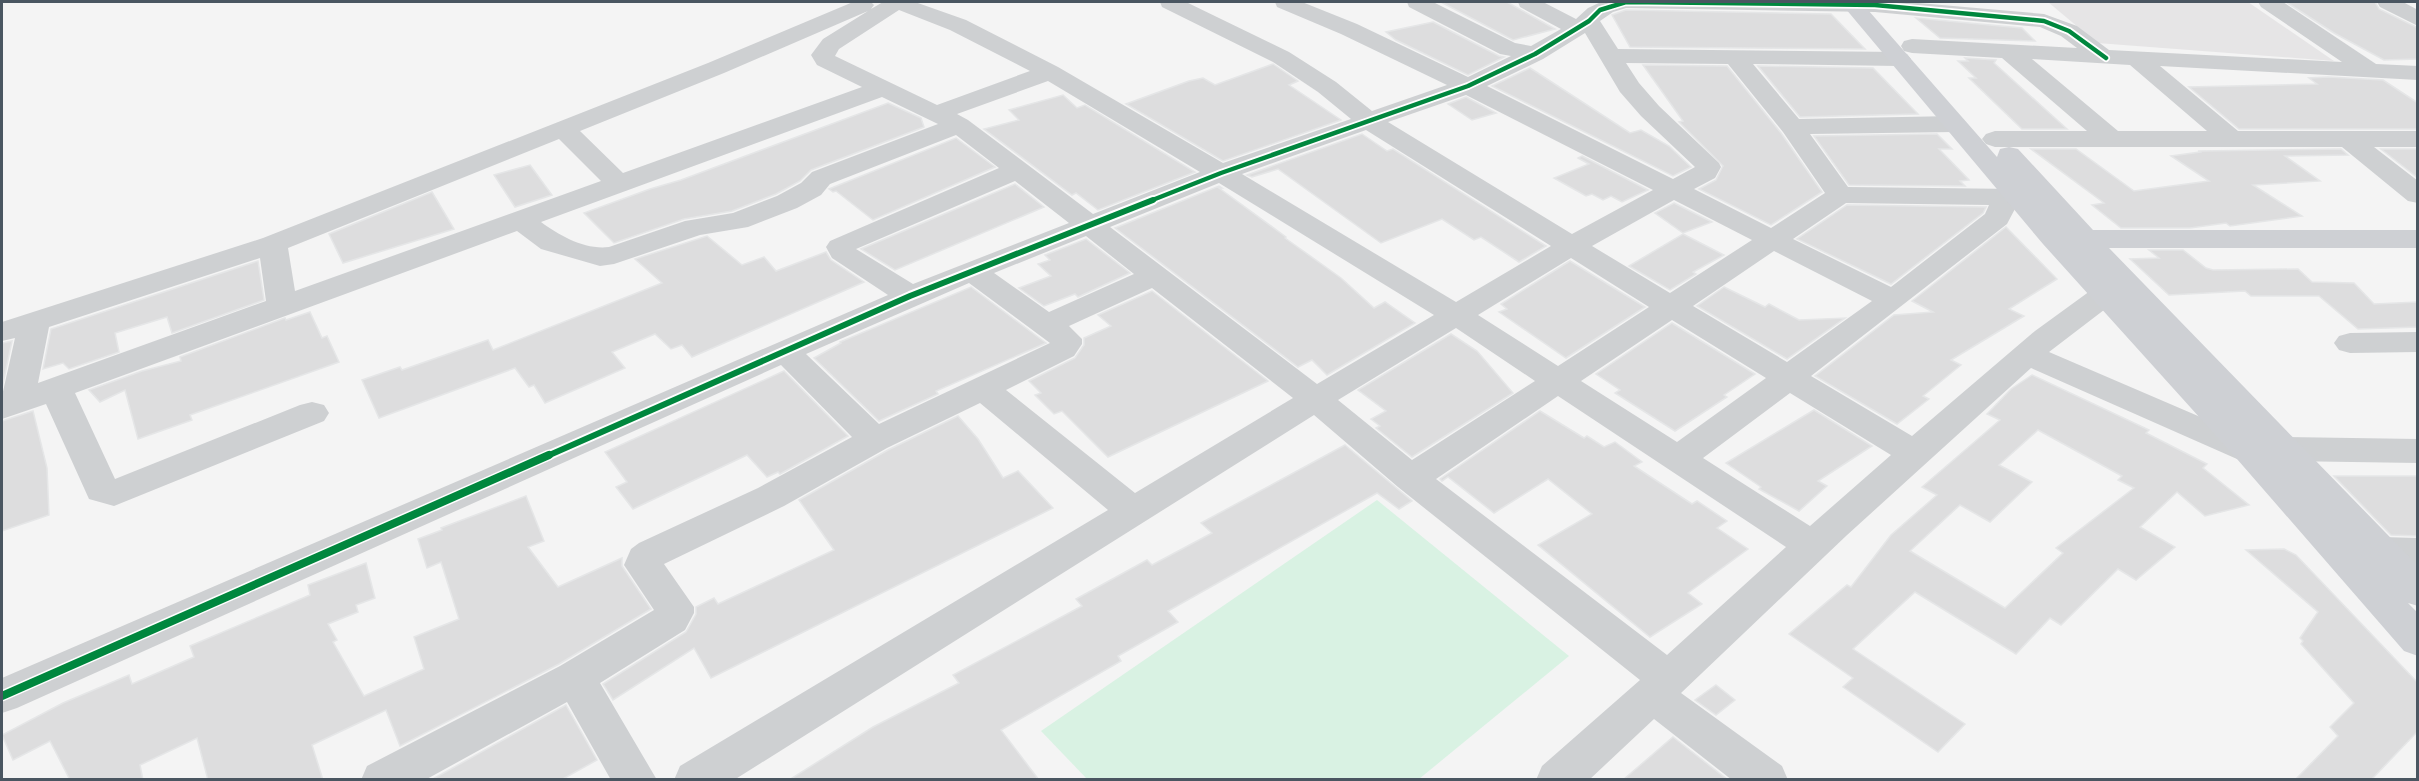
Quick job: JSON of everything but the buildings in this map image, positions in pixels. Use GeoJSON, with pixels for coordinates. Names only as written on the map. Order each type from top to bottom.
{"type":"FeatureCollection","features":[{"type":"Feature","properties":{"kind":"main road"},"geometry":{"type":"LineString","coordinates":[[1862,3],[1906,53],[1995,139],[2086,239],[2113,287],[2249,451],[2418,640]]}},
{"type":"Feature","properties":{"kind":"main road"},"geometry":{"type":"LineString","coordinates":[[1906,53],[1954,123],[2012,197],[2053,238],[2113,287],[2285,449],[2418,591]]}},
{"type":"Feature","properties":{"kind":"main road"},"geometry":{"type":"LineString","coordinates":[[2053,238],[2418,239]]}},
{"type":"Feature","properties":{"kind":"street"},"geometry":{"type":"LineString","coordinates":[[2,332],[273,244],[716,68],[870,2]]}},
{"type":"Feature","properties":{"kind":"street"},"geometry":{"type":"LineString","coordinates":[[1766,780],[1661,688],[1412,478],[1316,399],[1156,274],[948,119],[825,60],[823,55],[831,44],[896,2],[958,25],[1050,72],[1458,316],[1811,545]]}},
{"type":"Feature","properties":{"kind":"street"},"geometry":{"type":"LineString","coordinates":[[1170,2],[1281,57],[1327,87],[1370,122],[1914,453]]}},
{"type":"Feature","properties":{"kind":"street"},"geometry":{"type":"LineString","coordinates":[[1285,2],[1349,29],[1468,86],[1776,239],[1893,300]]}},
{"type":"Feature","properties":{"kind":"street"},"geometry":{"type":"LineString","coordinates":[[1417,2],[1508,49],[1535,54]]}},
{"type":"Feature","properties":{"kind":"street"},"geometry":{"type":"LineString","coordinates":[[696,780],[1316,399],[1458,316],[1571,246],[1706,172],[1708,167],[1650,111],[1629,87],[1612,56],[1582,25],[1528,2]]}},
{"type":"Feature","properties":{"kind":"street"},"geometry":{"type":"LineString","coordinates":[[2,696],[910,296],[1221,173],[1468,86],[1535,54],[1582,25],[1605,7],[1625,2],[1862,3],[2044,21],[2068,30],[2106,58]]}},
{"type":"Feature","properties":{"kind":"street"},"geometry":{"type":"LineString","coordinates":[[2269,2],[2373,72]]}},
{"type":"Feature","properties":{"kind":"street"},"geometry":{"type":"LineString","coordinates":[[2388,2],[2418,19]]}},
{"type":"Feature","properties":{"kind":"street"},"geometry":{"type":"LineString","coordinates":[[1612,56],[1736,59],[2009,52],[2373,72],[2411,78]]}},
{"type":"Feature","properties":{"kind":"street"},"geometry":{"type":"LineString","coordinates":[[2009,52],[2110,138]]}},
{"type":"Feature","properties":{"kind":"street"},"geometry":{"type":"LineString","coordinates":[[1736,59],[1792,127],[1840,195]]}},
{"type":"Feature","properties":{"kind":"street"},"geometry":{"type":"LineString","coordinates":[[2138,60],[2230,138]]}},
{"type":"Feature","properties":{"kind":"street"},"geometry":{"type":"LineString","coordinates":[[520,219],[551,243],[600,257],[614,255],[695,227],[738,221],[787,202],[811,189],[821,178],[1050,72]]}},
{"type":"Feature","properties":{"kind":"street"},"geometry":{"type":"LineString","coordinates":[[9,405],[57,390],[883,88]]}},
{"type":"Feature","properties":{"kind":"street"},"geometry":{"type":"LineString","coordinates":[[1792,127],[1954,123]]}},
{"type":"Feature","properties":{"kind":"street"},"geometry":{"type":"LineString","coordinates":[[562,128],[619,184]]}},
{"type":"Feature","properties":{"kind":"street"},"geometry":{"type":"LineString","coordinates":[[1995,139],[2418,139]]}},
{"type":"Feature","properties":{"kind":"street"},"geometry":{"type":"LineString","coordinates":[[2348,139],[2418,195]]}},
{"type":"Feature","properties":{"kind":"street"},"geometry":{"type":"LineString","coordinates":[[910,296],[842,252],[840,247],[1017,170]]}},
{"type":"Feature","properties":{"kind":"street"},"geometry":{"type":"LineString","coordinates":[[1412,478],[1840,195],[2012,197]]}},
{"type":"Feature","properties":{"kind":"street"},"geometry":{"type":"LineString","coordinates":[[1678,459],[1791,378],[1893,300],[1997,218],[2012,197]]}},
{"type":"Feature","properties":{"kind":"street"},"geometry":{"type":"LineString","coordinates":[[273,244],[282,306]]}},
{"type":"Feature","properties":{"kind":"street"},"geometry":{"type":"LineString","coordinates":[[383,780],[575,678],[671,619],[675,613],[674,607],[643,565],[644,559],[652,553],[771,497],[875,440],[1063,349],[1066,339],[971,271]]}},
{"type":"Feature","properties":{"kind":"street"},"geometry":{"type":"LineString","coordinates":[[1047,325],[1156,274]]}},
{"type":"Feature","properties":{"kind":"street"},"geometry":{"type":"LineString","coordinates":[[1558,780],[1661,688],[1811,545],[1914,453],[2026,354],[2113,287]]}},
{"type":"Feature","properties":{"kind":"street"},"geometry":{"type":"LineString","coordinates":[[9,405],[35,321]]}},
{"type":"Feature","properties":{"kind":"street"},"geometry":{"type":"LineString","coordinates":[[2350,343],[2418,342]]}},
{"type":"Feature","properties":{"kind":"street"},"geometry":{"type":"LineString","coordinates":[[785,351],[875,440]]}},
{"type":"Feature","properties":{"kind":"street"},"geometry":{"type":"LineString","coordinates":[[2026,354],[2249,451]]}},
{"type":"Feature","properties":{"kind":"street"},"geometry":{"type":"LineString","coordinates":[[983,388],[1132,510]]}},
{"type":"Feature","properties":{"kind":"street"},"geometry":{"type":"LineString","coordinates":[[57,390],[102,490],[107,493],[114,493],[312,413]]}},
{"type":"Feature","properties":{"kind":"street"},"geometry":{"type":"LineString","coordinates":[[2285,449],[2418,451]]}},
{"type":"Feature","properties":{"kind":"street"},"geometry":{"type":"LineString","coordinates":[[2380,551],[2418,552]]}},
{"type":"Feature","properties":{"kind":"street"},"geometry":{"type":"LineString","coordinates":[[575,678],[635,780]]}},
{"type":"Feature","properties":{"kind":"shaded area"},"geometry":{"type":"Polygon","coordinates":[[[2048,2],[2248,2],[2334,61],[2097,43],[2048,2]]]}},
{"type":"Feature","properties":{"kind":"green space"},"geometry":{"type":"Polygon","coordinates":[[[1377,500],[1569,656],[1419,779],[1087,779],[1041,731],[1377,500]]]}},
{"type":"Feature","properties":{"kind":"cycle path"},"geometry":{"type":"LineString","coordinates":[[2,696],[910,296],[1221,173],[1468,86],[1535,54],[1589,21],[1600,10],[1610,6],[1626,2],[1875,5],[2044,21],[2069,31],[2106,58]]}}]}
